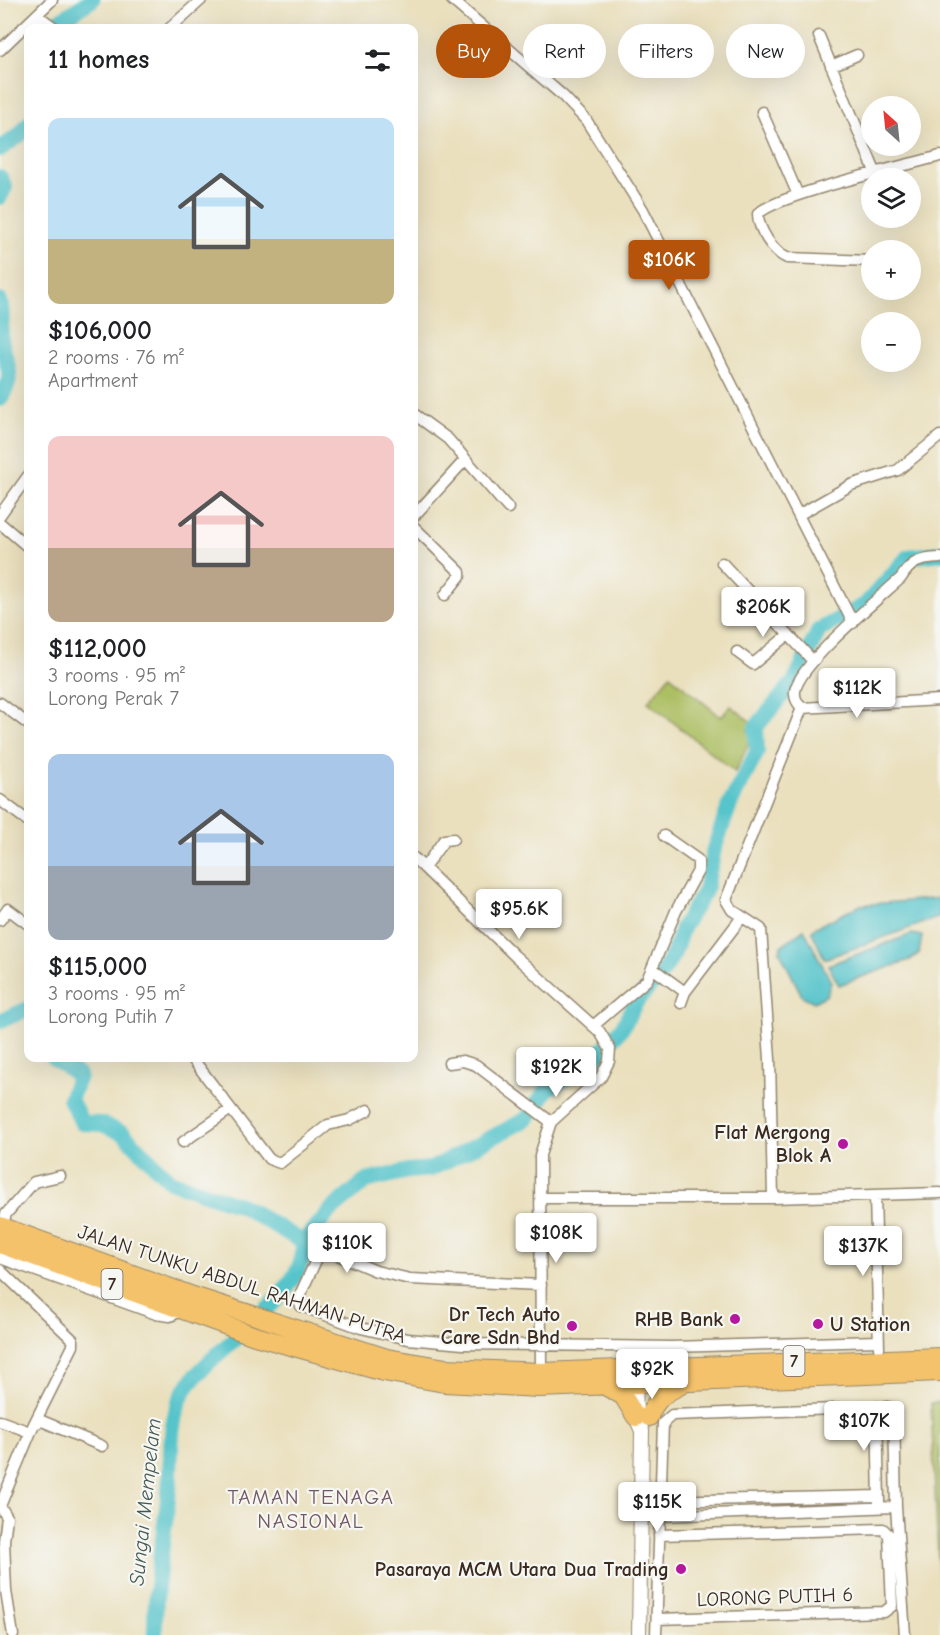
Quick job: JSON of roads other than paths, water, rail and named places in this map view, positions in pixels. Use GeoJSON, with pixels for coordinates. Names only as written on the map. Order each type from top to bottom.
{"type":"FeatureCollection","features":[{"type":"Feature","properties":{"kind":"main road","name":"JALAN TUNKU ABDUL RAHMAN PUTRA"},"geometry":{"type":"LineString","coordinates":[[1,1233],[184,1310],[255,1336],[384,1372],[444,1383],[517,1388],[605,1386],[642,1375],[750,1354],[879,1349],[940,1357]]}},
{"type":"Feature","properties":{"kind":"main road","name":"JALAN TUNKU ABDUL RAHMAN PUTRA"},"geometry":{"type":"LineString","coordinates":[[1,1233],[405,1362],[446,1368],[642,1375],[690,1381],[940,1372]]}},
{"type":"Feature","properties":{"kind":"main road"},"geometry":{"type":"LineString","coordinates":[[605,1386],[623,1396],[642,1422],[654,1403],[667,1392],[690,1381]]}},
{"type":"Feature","properties":{"kind":"street"},"geometry":{"type":"LineString","coordinates":[[33,24],[41,18],[52,0]]}},
{"type":"Feature","properties":{"kind":"street"},"geometry":{"type":"LineString","coordinates":[[174,24],[201,0]]}},
{"type":"Feature","properties":{"kind":"street"},"geometry":{"type":"LineString","coordinates":[[452,0],[563,96],[586,120],[643,210],[800,514],[850,617]]}},
{"type":"Feature","properties":{"kind":"street"},"geometry":{"type":"LineString","coordinates":[[41,18],[49,24]]}},
{"type":"Feature","properties":{"kind":"street"},"geometry":{"type":"LineString","coordinates":[[0,50],[24,31]]}},
{"type":"Feature","properties":{"kind":"street"},"geometry":{"type":"LineString","coordinates":[[819,36],[874,168]]}},
{"type":"Feature","properties":{"kind":"street"},"geometry":{"type":"LineString","coordinates":[[831,66],[857,55]]}},
{"type":"Feature","properties":{"kind":"street"},"geometry":{"type":"LineString","coordinates":[[762,112],[798,195]]}},
{"type":"Feature","properties":{"kind":"street"},"geometry":{"type":"LineString","coordinates":[[897,168],[940,156]]}},
{"type":"Feature","properties":{"kind":"street"},"geometry":{"type":"LineString","coordinates":[[861,178],[798,195],[765,208],[758,214],[760,224],[775,251],[795,260],[861,261]]}},
{"type":"Feature","properties":{"kind":"street"},"geometry":{"type":"LineString","coordinates":[[418,417],[448,439],[508,508]]}},
{"type":"Feature","properties":{"kind":"street"},"geometry":{"type":"LineString","coordinates":[[800,514],[851,485],[898,470],[940,436]]}},
{"type":"Feature","properties":{"kind":"street"},"geometry":{"type":"LineString","coordinates":[[418,512],[465,460]]}},
{"type":"Feature","properties":{"kind":"street"},"geometry":{"type":"LineString","coordinates":[[0,515],[24,482]]}},
{"type":"Feature","properties":{"kind":"street"},"geometry":{"type":"LineString","coordinates":[[3,526],[24,544]]}},
{"type":"Feature","properties":{"kind":"street"},"geometry":{"type":"LineString","coordinates":[[418,531],[460,572],[460,576],[445,595]]}},
{"type":"Feature","properties":{"kind":"street"},"geometry":{"type":"LineString","coordinates":[[802,708],[796,698],[799,682],[812,660],[850,617],[901,578],[913,562],[940,558]]}},
{"type":"Feature","properties":{"kind":"street"},"geometry":{"type":"LineString","coordinates":[[722,563],[812,660]]}},
{"type":"Feature","properties":{"kind":"street"},"geometry":{"type":"LineString","coordinates":[[737,652],[747,663],[753,664],[788,635]]}},
{"type":"Feature","properties":{"kind":"street"},"geometry":{"type":"LineString","coordinates":[[802,708],[940,700]]}},
{"type":"Feature","properties":{"kind":"street"},"geometry":{"type":"LineString","coordinates":[[0,703],[24,721]]}},
{"type":"Feature","properties":{"kind":"street"},"geometry":{"type":"LineString","coordinates":[[773,1198],[770,1059],[761,929],[728,906],[727,895],[802,708]]}},
{"type":"Feature","properties":{"kind":"street"},"geometry":{"type":"LineString","coordinates":[[0,800],[24,818]]}},
{"type":"Feature","properties":{"kind":"street"},"geometry":{"type":"LineString","coordinates":[[593,1026],[657,972],[699,864],[698,860],[664,836]]}},
{"type":"Feature","properties":{"kind":"street"},"geometry":{"type":"LineString","coordinates":[[424,868],[444,840],[453,839]]}},
{"type":"Feature","properties":{"kind":"street"},"geometry":{"type":"LineString","coordinates":[[418,862],[593,1026],[605,1038],[610,1049],[608,1065],[601,1077],[551,1122],[540,1155],[541,1372]]}},
{"type":"Feature","properties":{"kind":"street"},"geometry":{"type":"LineString","coordinates":[[0,921],[4,906],[24,921]]}},
{"type":"Feature","properties":{"kind":"street"},"geometry":{"type":"LineString","coordinates":[[657,972],[683,997],[742,917]]}},
{"type":"Feature","properties":{"kind":"street"},"geometry":{"type":"LineString","coordinates":[[449,1064],[463,1061],[476,1065],[551,1122]]}},
{"type":"Feature","properties":{"kind":"street"},"geometry":{"type":"LineString","coordinates":[[195,1062],[269,1159],[279,1163],[328,1125],[349,1120],[368,1110]]}},
{"type":"Feature","properties":{"kind":"street"},"geometry":{"type":"LineString","coordinates":[[183,1142],[231,1109]]}},
{"type":"Feature","properties":{"kind":"street"},"geometry":{"type":"LineString","coordinates":[[1,1233],[6,1214],[34,1182],[60,1176]]}},
{"type":"Feature","properties":{"kind":"street"},"geometry":{"type":"LineString","coordinates":[[541,1198],[773,1198],[940,1193]]}},
{"type":"Feature","properties":{"kind":"street"},"geometry":{"type":"LineString","coordinates":[[875,1195],[879,1349]]}},
{"type":"Feature","properties":{"kind":"street"},"geometry":{"type":"LineString","coordinates":[[541,1285],[410,1279],[376,1271],[328,1251],[318,1256],[298,1299],[301,1306],[361,1328],[408,1339],[463,1344],[541,1344],[750,1354]]}},
{"type":"Feature","properties":{"kind":"street"},"geometry":{"type":"LineString","coordinates":[[0,1258],[156,1314],[170,1316],[184,1310]]}},
{"type":"Feature","properties":{"kind":"street"},"geometry":{"type":"LineString","coordinates":[[0,1270],[73,1340],[73,1346],[32,1428],[0,1506],[7,1516],[4,1541],[6,1591],[13,1635]]}},
{"type":"Feature","properties":{"kind":"street"},"geometry":{"type":"LineString","coordinates":[[405,1362],[408,1339]]}},
{"type":"Feature","properties":{"kind":"street"},"geometry":{"type":"LineString","coordinates":[[639,1635],[642,1375]]}},
{"type":"Feature","properties":{"kind":"street"},"geometry":{"type":"LineString","coordinates":[[877,1407],[879,1502]]}},
{"type":"Feature","properties":{"kind":"street"},"geometry":{"type":"LineString","coordinates":[[656,1635],[663,1423],[672,1415],[888,1407],[894,1412],[896,1507],[905,1635]]}},
{"type":"Feature","properties":{"kind":"street"},"geometry":{"type":"LineString","coordinates":[[0,1421],[32,1428],[42,1421],[102,1446]]}},
{"type":"Feature","properties":{"kind":"street"},"geometry":{"type":"LineString","coordinates":[[660,1501],[879,1502],[896,1507]]}},
{"type":"Feature","properties":{"kind":"street"},"geometry":{"type":"LineString","coordinates":[[642,1514],[660,1516],[879,1502]]}},
{"type":"Feature","properties":{"kind":"street","name":"LORONG PUTIH 6"},"geometry":{"type":"LineString","coordinates":[[657,1619],[884,1612],[892,1605],[889,1535],[883,1529],[659,1535]]}},
{"type":"Feature","properties":{"kind":"water"},"geometry":{"type":"Polygon","coordinates":[[[940,898],[940,917],[827,958],[824,958],[812,932],[814,928],[861,905],[940,898]]]}},
{"type":"Feature","properties":{"kind":"water"},"geometry":{"type":"Polygon","coordinates":[[[804,929],[831,982],[827,995],[814,1002],[802,996],[780,952],[781,946],[804,929]]]}},
{"type":"Feature","properties":{"kind":"water"},"geometry":{"type":"Polygon","coordinates":[[[912,934],[922,936],[919,953],[912,959],[839,985],[828,965],[912,934]]]}},
{"type":"Feature","properties":{"kind":"waterway"},"geometry":{"type":"LineString","coordinates":[[54,24],[92,0]]}},
{"type":"Feature","properties":{"kind":"waterway"},"geometry":{"type":"LineString","coordinates":[[0,149],[24,130]]}},
{"type":"Feature","properties":{"kind":"waterway"},"geometry":{"type":"LineString","coordinates":[[0,177],[5,187],[0,197]]}},
{"type":"Feature","properties":{"kind":"waterway"},"geometry":{"type":"LineString","coordinates":[[0,301],[1,339],[9,369],[8,382],[0,399]]}},
{"type":"Feature","properties":{"kind":"waterway"},"geometry":{"type":"LineString","coordinates":[[303,1242],[330,1211],[366,1181],[408,1171],[431,1169],[527,1119],[547,1089],[591,1063],[622,1028],[636,1002],[662,973],[674,953],[682,928],[705,891],[714,849],[730,804],[757,752],[756,727],[796,679],[819,630],[865,605],[908,557],[940,553]]}},
{"type":"Feature","properties":{"kind":"waterway"},"geometry":{"type":"LineString","coordinates":[[0,1021],[24,1011]]}},
{"type":"Feature","properties":{"kind":"waterway"},"geometry":{"type":"LineString","coordinates":[[60,1062],[79,1076],[70,1099],[82,1123],[102,1124],[124,1134],[170,1181],[242,1206],[303,1242]]}},
{"type":"Feature","properties":{"kind":"waterway","name":"Sungai Mempelam"},"geometry":{"type":"LineString","coordinates":[[155,1635],[156,1599],[169,1490],[174,1417],[182,1395],[194,1378],[254,1322],[291,1282],[301,1262],[303,1242]]}},
{"type":"Feature","properties":{"kind":"place","name":"Flat Mergong Blok A"},"geometry":{"type":"Point","coordinates":[843,1144]}},
{"type":"Feature","properties":{"kind":"place","name":"RHB Bank"},"geometry":{"type":"Point","coordinates":[735,1319]}},
{"type":"Feature","properties":{"kind":"place","name":"U Station"},"geometry":{"type":"Point","coordinates":[818,1324]}},
{"type":"Feature","properties":{"kind":"place","name":"Dr Tech Auto Care Sdn Bhd"},"geometry":{"type":"Point","coordinates":[572,1326]}},
{"type":"Feature","properties":{"kind":"place","name":"Pasaraya MCM Utara Dua Trading"},"geometry":{"type":"Point","coordinates":[681,1569]}},
{"type":"Feature","properties":{"kind":"district","name":"TAMAN TENAGA NASIONAL"},"geometry":{"type":"Point","coordinates":[311,1509]}}]}
